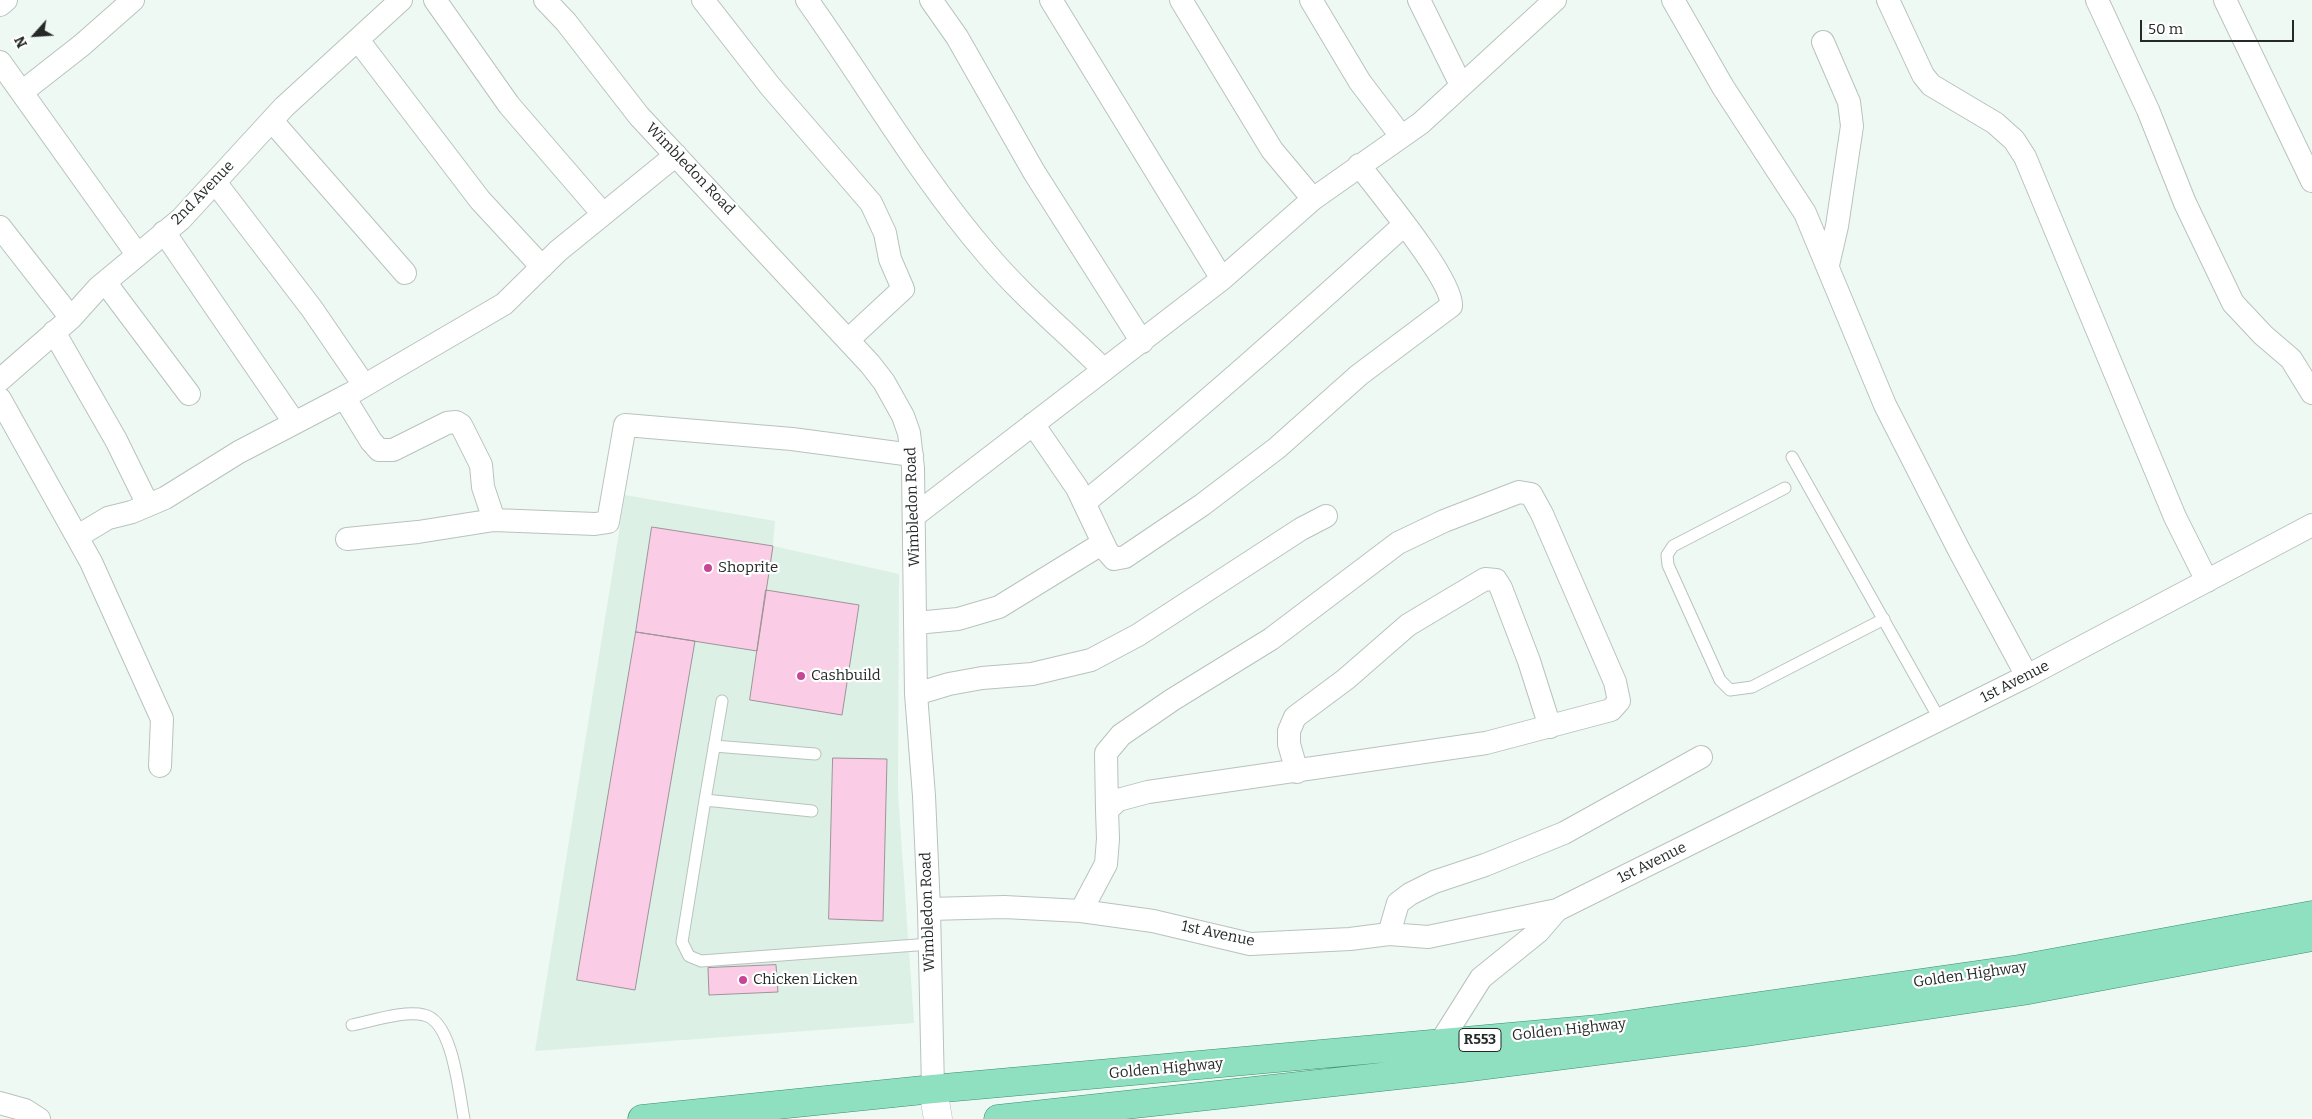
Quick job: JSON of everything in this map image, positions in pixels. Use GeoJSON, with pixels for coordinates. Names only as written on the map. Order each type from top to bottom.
{"type":"FeatureCollection","features":[{"type":"Feature","properties":{"kind":"main road","name":"Golden Highway"},"geometry":{"type":"LineString","coordinates":[[642,1119],[933,1089],[1598,1029],[2019,969],[2312,915]]}},
{"type":"Feature","properties":{"kind":"main road","name":"Golden Highway"},"geometry":{"type":"LineString","coordinates":[[998,1119],[1463,1068],[1745,1032],[2023,991],[2312,937]]}},
{"type":"Feature","properties":{"kind":"street"},"geometry":{"type":"LineString","coordinates":[[0,5],[6,0]]}},
{"type":"Feature","properties":{"kind":"street"},"geometry":{"type":"LineString","coordinates":[[22,92],[82,46],[133,0]]}},
{"type":"Feature","properties":{"kind":"street","name":"2nd Avenue"},"geometry":{"type":"LineString","coordinates":[[0,380],[62,325],[104,282],[180,219],[272,120],[401,0]]}},
{"type":"Feature","properties":{"kind":"street"},"geometry":{"type":"LineString","coordinates":[[435,0],[509,105],[603,214]]}},
{"type":"Feature","properties":{"kind":"street","name":"Wimbledon Road"},"geometry":{"type":"LineString","coordinates":[[545,0],[566,22],[639,116],[870,364],[897,404],[909,433],[912,455],[914,516],[916,694],[924,796],[929,909],[933,1089],[938,1119]]}},
{"type":"Feature","properties":{"kind":"street"},"geometry":{"type":"LineString","coordinates":[[704,0],[770,86],[871,204],[886,234],[890,259],[903,289],[848,340]]}},
{"type":"Feature","properties":{"kind":"street"},"geometry":{"type":"LineString","coordinates":[[807,0],[895,132],[984,252],[1018,290],[1066,332],[1104,370]]}},
{"type":"Feature","properties":{"kind":"street"},"geometry":{"type":"LineString","coordinates":[[931,0],[957,37],[1034,172],[1142,342]]}},
{"type":"Feature","properties":{"kind":"street"},"geometry":{"type":"LineString","coordinates":[[1051,0],[1222,280]]}},
{"type":"Feature","properties":{"kind":"street"},"geometry":{"type":"LineString","coordinates":[[1181,0],[1272,150],[1313,199]]}},
{"type":"Feature","properties":{"kind":"street"},"geometry":{"type":"LineString","coordinates":[[1311,0],[1360,82],[1400,136]]}},
{"type":"Feature","properties":{"kind":"street"},"geometry":{"type":"LineString","coordinates":[[1419,0],[1461,85]]}},
{"type":"Feature","properties":{"kind":"street"},"geometry":{"type":"LineString","coordinates":[[914,516],[1222,280],[1313,199],[1421,123],[1555,0]]}},
{"type":"Feature","properties":{"kind":"street"},"geometry":{"type":"LineString","coordinates":[[1673,0],[1723,87],[1805,214],[1885,405],[1959,550],[2027,676]]}},
{"type":"Feature","properties":{"kind":"street"},"geometry":{"type":"LineString","coordinates":[[2097,0],[2148,110],[2185,203],[2233,303],[2291,359],[2312,393]]}},
{"type":"Feature","properties":{"kind":"street"},"geometry":{"type":"LineString","coordinates":[[2225,0],[2312,181]]}},
{"type":"Feature","properties":{"kind":"street"},"geometry":{"type":"LineString","coordinates":[[1890,1],[1923,75],[1930,85],[1995,123],[2014,140],[2025,157],[2175,517],[2207,581]]}},
{"type":"Feature","properties":{"kind":"street"},"geometry":{"type":"LineString","coordinates":[[358,40],[480,200],[542,266]]}},
{"type":"Feature","properties":{"kind":"street"},"geometry":{"type":"LineString","coordinates":[[1823,42],[1849,102],[1852,126],[1837,226],[1828,266]]}},
{"type":"Feature","properties":{"kind":"street"},"geometry":{"type":"LineString","coordinates":[[0,62],[137,254]]}},
{"type":"Feature","properties":{"kind":"street"},"geometry":{"type":"LineString","coordinates":[[272,120],[405,272]]}},
{"type":"Feature","properties":{"kind":"street"},"geometry":{"type":"LineString","coordinates":[[78,536],[108,518],[165,498],[232,457],[294,422],[344,397],[504,304],[542,266],[676,154]]}},
{"type":"Feature","properties":{"kind":"street"},"geometry":{"type":"LineString","coordinates":[[1033,424],[1077,488],[1103,543],[1114,559],[1125,557],[1202,505],[1277,448],[1359,375],[1451,306],[1452,300],[1443,280],[1359,165]]}},
{"type":"Feature","properties":{"kind":"street"},"geometry":{"type":"LineString","coordinates":[[215,182],[312,309],[364,385]]}},
{"type":"Feature","properties":{"kind":"street"},"geometry":{"type":"LineString","coordinates":[[1084,503],[1237,376],[1404,225]]}},
{"type":"Feature","properties":{"kind":"street"},"geometry":{"type":"LineString","coordinates":[[0,227],[62,325],[148,505]]}},
{"type":"Feature","properties":{"kind":"street"},"geometry":{"type":"LineString","coordinates":[[164,232],[294,422]]}},
{"type":"Feature","properties":{"kind":"street"},"geometry":{"type":"LineString","coordinates":[[104,282],[189,394]]}},
{"type":"Feature","properties":{"kind":"street"},"geometry":{"type":"LineString","coordinates":[[344,397],[370,441],[378,450],[393,450],[447,423],[456,422],[462,425],[480,465],[483,487],[494,520]]}},
{"type":"Feature","properties":{"kind":"street"},"geometry":{"type":"LineString","coordinates":[[0,399],[78,536],[162,719],[160,766]]}},
{"type":"Feature","properties":{"kind":"street"},"geometry":{"type":"LineString","coordinates":[[347,539],[418,532],[494,520],[594,524],[608,522],[625,425],[792,439],[912,455]]}},
{"type":"Feature","properties":{"kind":"street"},"geometry":{"type":"LineString","coordinates":[[1081,911],[1106,864],[1108,839],[1106,810],[1106,753],[1121,735],[1172,700],[1271,639],[1398,543],[1444,521],[1523,491],[1531,494],[1542,514],[1614,682],[1619,701],[1606,712],[1550,728],[1486,742],[1297,772],[1148,792],[1118,800],[1106,810]]}},
{"type":"Feature","properties":{"kind":"street"},"geometry":{"type":"LineString","coordinates":[[916,694],[949,684],[982,678],[1032,674],[1090,660],[1138,635],[1301,529],[1326,516]]}},
{"type":"Feature","properties":{"kind":"street","name":"1st Avenue"},"geometry":{"type":"LineString","coordinates":[[929,909],[1004,907],[1081,911],[1154,921],[1250,944],[1350,939],[1389,934],[1428,937],[1557,910],[2027,676],[2312,525]]}},
{"type":"Feature","properties":{"kind":"street"},"geometry":{"type":"LineString","coordinates":[[916,623],[958,619],[999,607],[1103,543]]}},
{"type":"Feature","properties":{"kind":"street"},"geometry":{"type":"LineString","coordinates":[[1297,772],[1289,744],[1289,731],[1295,717],[1346,679],[1408,625],[1485,579],[1496,580],[1501,588],[1529,661],[1550,728]]}},
{"type":"Feature","properties":{"kind":"street"},"geometry":{"type":"LineString","coordinates":[[1389,934],[1398,903],[1410,894],[1434,882],[1484,865],[1564,832],[1701,757]]}},
{"type":"Feature","properties":{"kind":"street"},"geometry":{"type":"LineString","coordinates":[[1440,1043],[1481,978],[1538,932],[1557,910]]}},
{"type":"Feature","properties":{"kind":"street"},"geometry":{"type":"LineString","coordinates":[[0,1103],[25,1110],[39,1119]]}},
{"type":"Feature","properties":{"kind":"lane"},"geometry":{"type":"LineString","coordinates":[[1792,457],[1940,720]]}},
{"type":"Feature","properties":{"kind":"lane"},"geometry":{"type":"LineString","coordinates":[[1785,488],[1673,546],[1667,555],[1668,566],[1720,680],[1730,690],[1752,687],[1884,619]]}},
{"type":"Feature","properties":{"kind":"lane"},"geometry":{"type":"LineString","coordinates":[[722,701],[682,942],[689,956],[701,961],[930,944]]}},
{"type":"Feature","properties":{"kind":"lane"},"geometry":{"type":"LineString","coordinates":[[714,746],[815,754]]}},
{"type":"Feature","properties":{"kind":"lane"},"geometry":{"type":"LineString","coordinates":[[705,800],[812,811]]}},
{"type":"Feature","properties":{"kind":"lane"},"geometry":{"type":"LineString","coordinates":[[352,1025],[409,1014],[426,1015],[440,1026],[448,1042],[464,1119]]}},
{"type":"Feature","properties":{"kind":"shaded area"},"geometry":{"type":"Polygon","coordinates":[[[625,495],[775,521],[773,546],[899,574],[898,793],[914,1023],[535,1051],[625,495]]]}},
{"type":"Feature","properties":{"kind":"building","name":"Shoprite"},"geometry":{"type":"Polygon","coordinates":[[[652,527],[773,546],[757,651],[636,632],[652,527]]]}},
{"type":"Feature","properties":{"kind":"building","name":"Cashbuild"},"geometry":{"type":"Polygon","coordinates":[[[766,590],[859,605],[842,715],[750,700],[766,590]]]}},
{"type":"Feature","properties":{"kind":"building"},"geometry":{"type":"Polygon","coordinates":[[[636,632],[695,641],[635,990],[577,980],[636,632]]]}},
{"type":"Feature","properties":{"kind":"building"},"geometry":{"type":"Polygon","coordinates":[[[833,758],[887,759],[883,921],[829,919],[833,758]]]}},
{"type":"Feature","properties":{"kind":"building","name":"Chicken Licken"},"geometry":{"type":"Polygon","coordinates":[[[776,965],[778,992],[709,995],[708,968],[776,965]]]}},
{"type":"Feature","properties":{"kind":"place","name":"Shoprite"},"geometry":{"type":"Point","coordinates":[708,568]}},
{"type":"Feature","properties":{"kind":"place","name":"Cashbuild"},"geometry":{"type":"Point","coordinates":[801,676]}},
{"type":"Feature","properties":{"kind":"place","name":"Chicken Licken"},"geometry":{"type":"Point","coordinates":[743,980]}}]}
